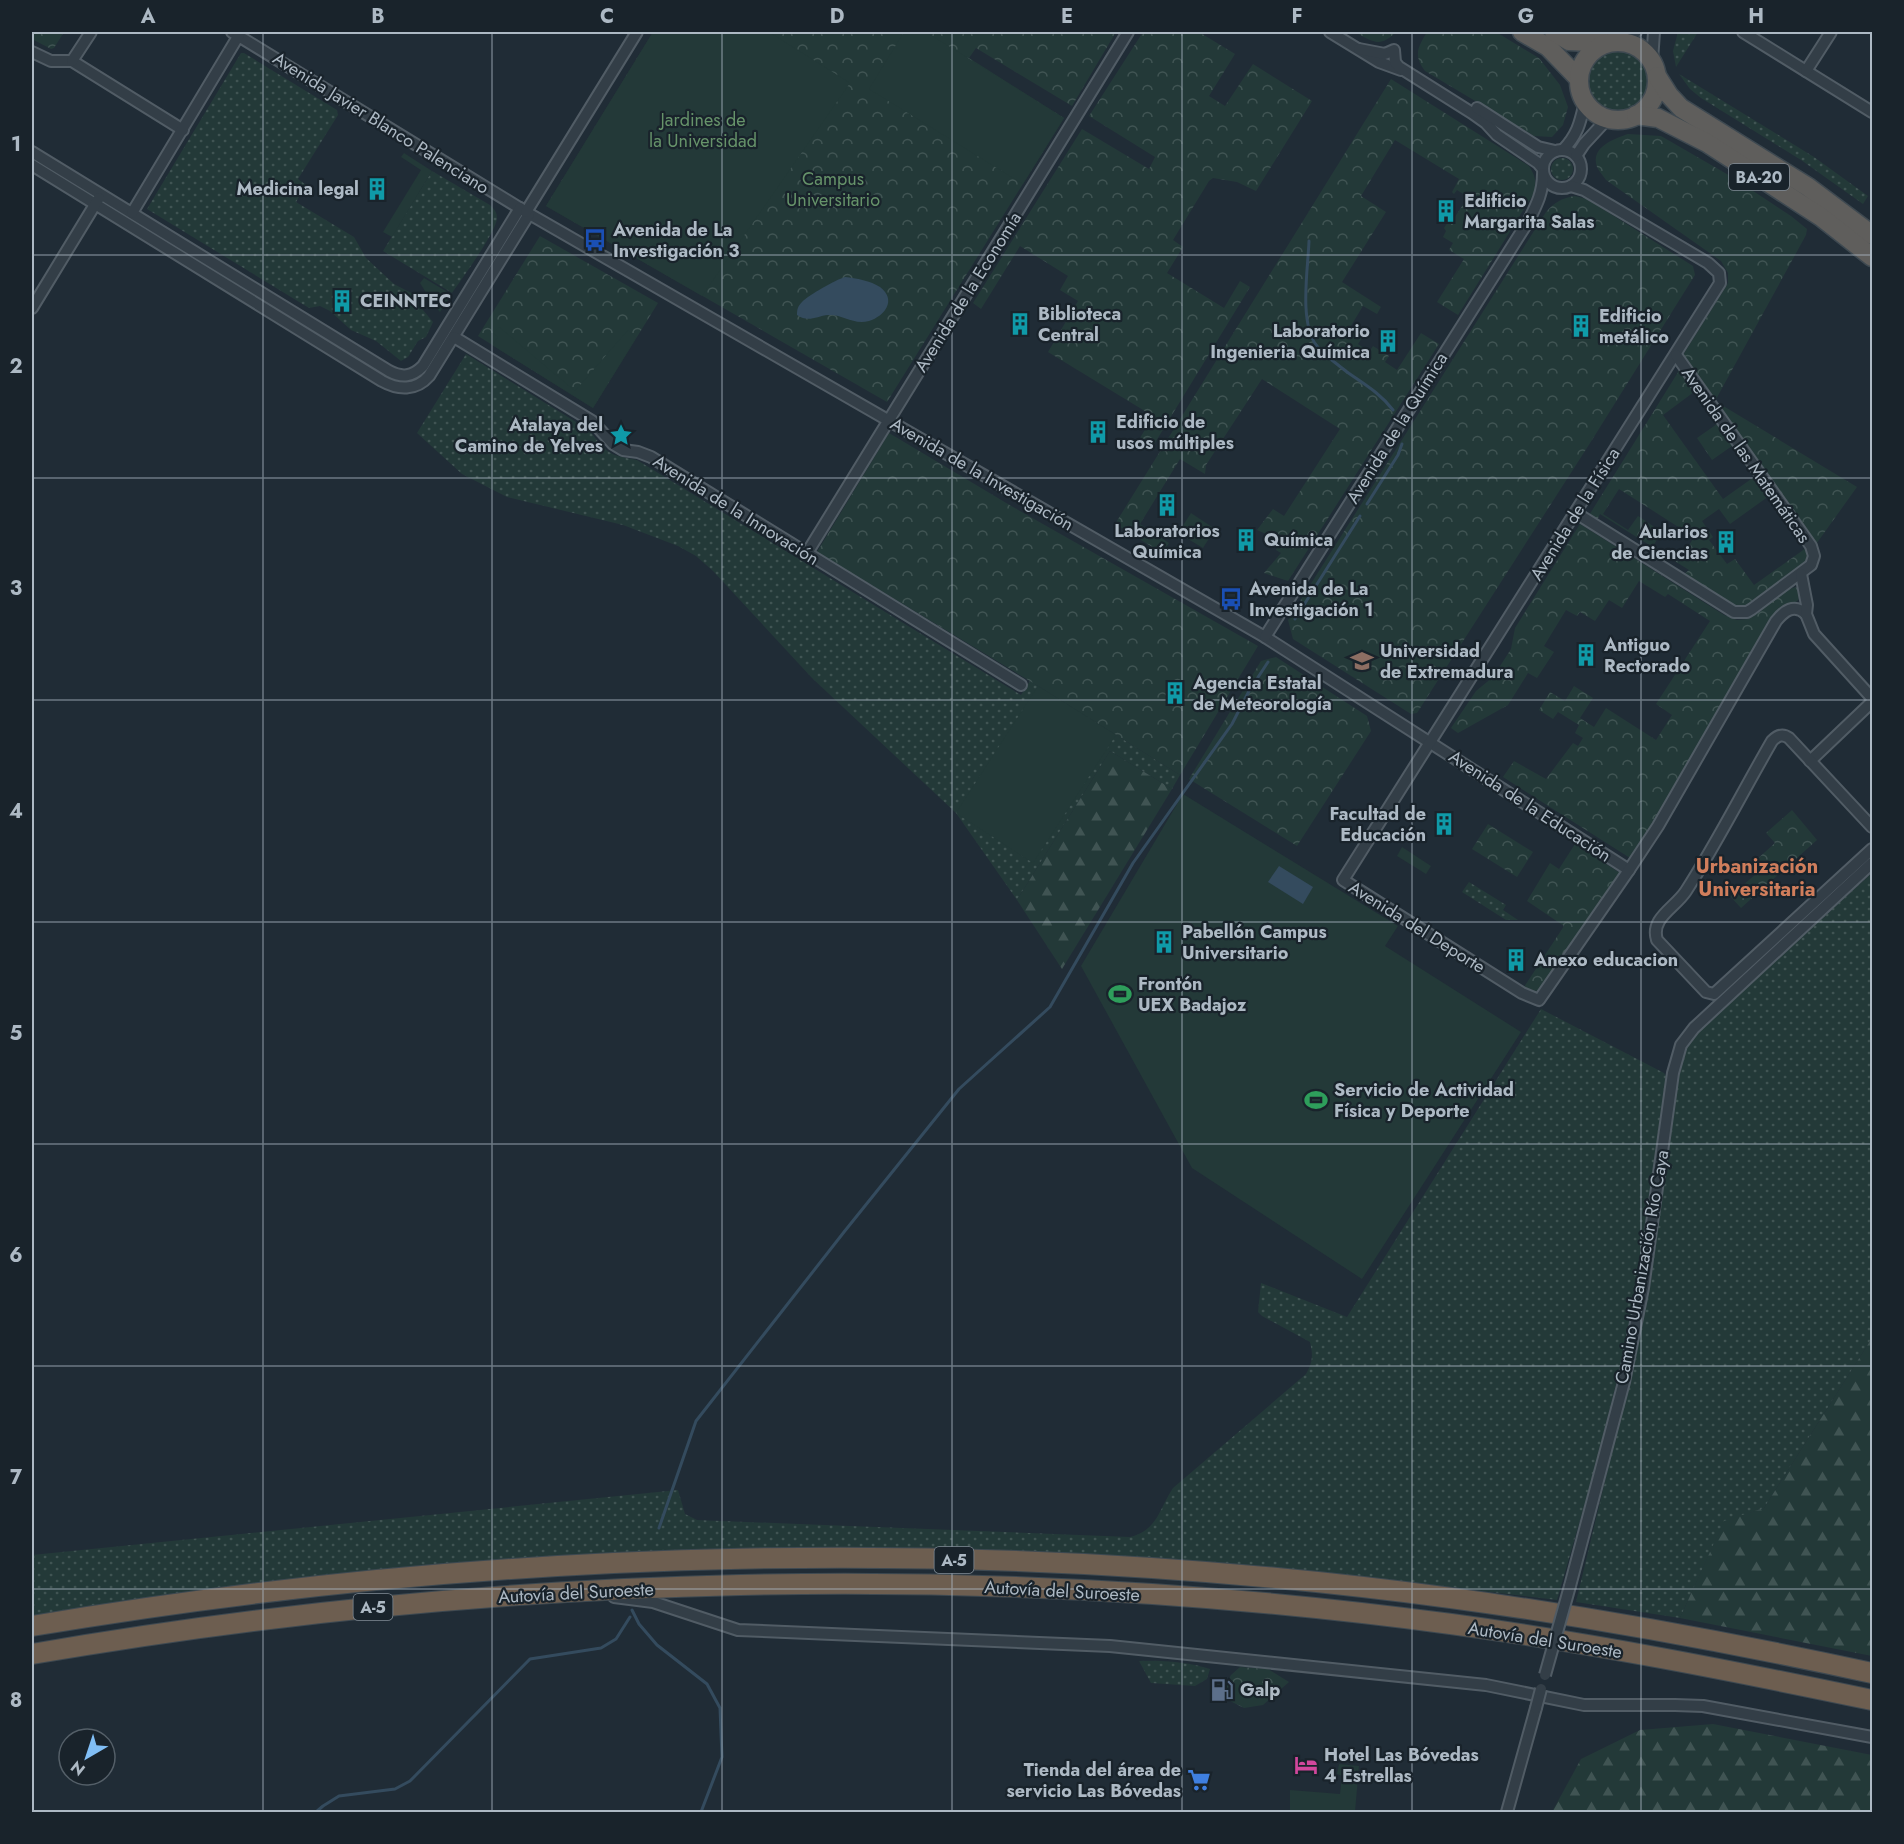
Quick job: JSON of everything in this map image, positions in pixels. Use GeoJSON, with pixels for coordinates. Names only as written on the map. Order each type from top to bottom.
{"type":"FeatureCollection","features":[{"type":"Feature","properties":{"kind":"highway"},"geometry":{"type":"LineString","coordinates":[[1522,32],[1548,47],[1579,79]]}},
{"type":"Feature","properties":{"kind":"highway","name":"BA-20"},"geometry":{"type":"LineString","coordinates":[[1554,32],[1569,41],[1613,42],[1639,47],[1669,95],[1681,108],[1808,187],[1872,235]]}},
{"type":"Feature","properties":{"kind":"highway"},"geometry":{"type":"LineString","coordinates":[[1608,118],[1599,115],[1585,102],[1581,95],[1579,79],[1581,67],[1587,56],[1596,48],[1613,42]]}},
{"type":"Feature","properties":{"kind":"highway"},"geometry":{"type":"LineString","coordinates":[[1636,115],[1653,99],[1657,88],[1654,69]]}},
{"type":"Feature","properties":{"kind":"highway","name":"BA-20"},"geometry":{"type":"LineString","coordinates":[[1608,118],[1622,120],[1636,115],[1658,118],[1707,143],[1821,217],[1872,257]]}},
{"type":"Feature","properties":{"kind":"highway","name":"Autovía del Suroeste"},"geometry":{"type":"LineString","coordinates":[[32,1626],[285,1589],[484,1570],[738,1559],[959,1560],[1168,1569],[1447,1598],[1595,1619],[1872,1672]]}},
{"type":"Feature","properties":{"kind":"highway","name":"Autovía del Suroeste"},"geometry":{"type":"LineString","coordinates":[[32,1654],[288,1615],[485,1597],[733,1586],[830,1585],[1052,1589],[1162,1595],[1451,1624],[1736,1672],[1872,1700]]}},
{"type":"Feature","properties":{"kind":"street"},"geometry":{"type":"LineString","coordinates":[[72,61],[91,32]]}},
{"type":"Feature","properties":{"kind":"street"},"geometry":{"type":"LineString","coordinates":[[32,152],[389,371],[403,376],[413,374],[423,366],[525,211],[637,32]]}},
{"type":"Feature","properties":{"kind":"street","name":"Avenida de la Economía"},"geometry":{"type":"LineString","coordinates":[[807,554],[1128,32]]}},
{"type":"Feature","properties":{"kind":"street"},"geometry":{"type":"LineString","coordinates":[[1330,32],[1388,66],[1405,71]]}},
{"type":"Feature","properties":{"kind":"street"},"geometry":{"type":"LineString","coordinates":[[1613,42],[1636,32]]}},
{"type":"Feature","properties":{"kind":"street"},"geometry":{"type":"LineString","coordinates":[[1654,32],[1654,69]]}},
{"type":"Feature","properties":{"kind":"street"},"geometry":{"type":"LineString","coordinates":[[1743,32],[1872,112]]}},
{"type":"Feature","properties":{"kind":"street"},"geometry":{"type":"LineString","coordinates":[[1806,71],[1831,32]]}},
{"type":"Feature","properties":{"kind":"street"},"geometry":{"type":"LineString","coordinates":[[132,213],[183,130],[235,33]]}},
{"type":"Feature","properties":{"kind":"street","name":"Avenida Javier Blanco Palenciano"},"geometry":{"type":"LineString","coordinates":[[235,33],[525,211]]}},
{"type":"Feature","properties":{"kind":"street"},"geometry":{"type":"LineString","coordinates":[[1359,49],[1372,53],[1391,54],[1538,147],[1576,156],[1581,170],[1578,179],[1566,187],[1550,184],[1538,163],[1497,135],[1481,119],[1405,71],[1395,62],[1391,54]]}},
{"type":"Feature","properties":{"kind":"street"},"geometry":{"type":"LineString","coordinates":[[32,52],[51,61],[72,61],[183,130]]}},
{"type":"Feature","properties":{"kind":"street"},"geometry":{"type":"LineString","coordinates":[[1543,171],[1545,160],[1574,138],[1580,127],[1585,102]]}},
{"type":"Feature","properties":{"kind":"street"},"geometry":{"type":"LineString","coordinates":[[1576,156],[1608,118]]}},
{"type":"Feature","properties":{"kind":"street"},"geometry":{"type":"LineString","coordinates":[[32,165],[388,384],[405,388],[422,383],[432,373],[525,211]]}},
{"type":"Feature","properties":{"kind":"street","name":"Avenida de la Química"},"geometry":{"type":"LineString","coordinates":[[1265,637],[1529,220],[1541,196],[1543,171]]}},
{"type":"Feature","properties":{"kind":"street","name":"Avenida de la Química"},"geometry":{"type":"LineString","coordinates":[[1529,220],[1546,200],[1566,187]]}},
{"type":"Feature","properties":{"kind":"street","name":"Avenida de la Física"},"geometry":{"type":"LineString","coordinates":[[1431,742],[1719,286],[1720,276],[1713,267],[1584,189],[1566,187]]}},
{"type":"Feature","properties":{"kind":"street"},"geometry":{"type":"LineString","coordinates":[[32,308],[102,194]]}},
{"type":"Feature","properties":{"kind":"street","name":"Avenida de la Investigación"},"geometry":{"type":"LineString","coordinates":[[525,211],[1265,637],[1431,742]]}},
{"type":"Feature","properties":{"kind":"street","name":"Avenida de la Innovación"},"geometry":{"type":"LineString","coordinates":[[454,337],[592,421],[613,444],[623,450],[651,457],[1021,685]]}},
{"type":"Feature","properties":{"kind":"street","name":"Avenida de las Matemáticas"},"geometry":{"type":"LineString","coordinates":[[1576,513],[1734,612],[1747,612],[1752,609],[1811,565],[1814,556],[1811,546],[1676,355]]}},
{"type":"Feature","properties":{"kind":"street"},"geometry":{"type":"LineString","coordinates":[[1801,574],[1808,605],[1806,614],[1810,628],[1818,641],[1872,700],[1810,761]]}},
{"type":"Feature","properties":{"kind":"street"},"geometry":{"type":"LineString","coordinates":[[1629,870],[1658,826],[1776,621],[1790,609],[1799,608],[1806,614]]}},
{"type":"Feature","properties":{"kind":"street"},"geometry":{"type":"LineString","coordinates":[[1872,827],[1787,736],[1780,735],[1772,741],[1684,893],[1659,921],[1656,934],[1659,943],[1706,992],[1714,994],[1872,849]]}},
{"type":"Feature","properties":{"kind":"street","name":"Avenida de la Educación"},"geometry":{"type":"LineString","coordinates":[[1431,742],[1629,870]]}},
{"type":"Feature","properties":{"kind":"street","name":"Avenida del Deporte"},"geometry":{"type":"LineString","coordinates":[[1431,742],[1343,880],[1522,993],[1539,1000],[1629,870]]}},
{"type":"Feature","properties":{"kind":"street","name":"Camino Urbanización Río Caya"},"geometry":{"type":"LineString","coordinates":[[1507,1812],[1624,1382],[1643,1288],[1678,1051],[1689,1033],[1872,863]]}},
{"type":"Feature","properties":{"kind":"street"},"geometry":{"type":"LineString","coordinates":[[576,1592],[653,1602],[738,1630],[1074,1644],[1130,1649],[1485,1685],[1584,1705],[1703,1706],[1872,1737]]}},
{"type":"Feature","properties":{"kind":"green space"},"geometry":{"type":"Polygon","coordinates":[[[32,32],[64,32],[51,49],[32,39],[32,32]]]}},
{"type":"Feature","properties":{"kind":"green space","name":"Campus Universitario"},"geometry":{"type":"Polygon","coordinates":[[[653,32],[1116,32],[1072,106],[976,48],[969,58],[1064,118],[887,402],[546,206],[653,32]]]}},
{"type":"Feature","properties":{"kind":"green space","name":"Jardines de la Universidad"},"geometry":{"type":"Polygon","coordinates":[[[653,32],[769,32],[850,83],[702,296],[546,206],[653,32]]]}},
{"type":"Feature","properties":{"kind":"green space"},"geometry":{"type":"Polygon","coordinates":[[[904,32],[926,32],[1064,118],[1023,184],[869,89],[904,32]]]}},
{"type":"Feature","properties":{"kind":"green space"},"geometry":{"type":"Polygon","coordinates":[[[1143,32],[1199,32],[1235,54],[1209,96],[1225,106],[1253,64],[1312,101],[1256,191],[1237,182],[1213,178],[1173,240],[1183,247],[1167,273],[1224,308],[1240,281],[1250,287],[1153,446],[1140,438],[1153,416],[1048,352],[1078,301],[1060,290],[1068,276],[1020,246],[981,309],[973,303],[1082,129],[1149,169],[1155,157],[1089,116],[1143,32]]]}},
{"type":"Feature","properties":{"kind":"green space"},"geometry":{"type":"Polygon","coordinates":[[[1355,32],[1396,32],[1381,42],[1376,42],[1355,32]]]}},
{"type":"Feature","properties":{"kind":"green space"},"geometry":{"type":"Polygon","coordinates":[[[1427,32],[1496,32],[1539,58],[1560,85],[1568,107],[1563,125],[1552,137],[1534,136],[1425,71],[1419,60],[1418,51],[1427,32]]]}},
{"type":"Feature","properties":{"kind":"green space"},"geometry":{"type":"Polygon","coordinates":[[[1678,32],[1698,32],[1676,67],[1673,51],[1678,32]]]}},
{"type":"Feature","properties":{"kind":"green space"},"geometry":{"type":"Polygon","coordinates":[[[1618,46],[1631,49],[1641,56],[1648,66],[1651,79],[1648,92],[1641,102],[1631,109],[1618,112],[1605,109],[1595,102],[1588,92],[1585,79],[1588,66],[1595,56],[1605,49],[1618,46]]]}},
{"type":"Feature","properties":{"kind":"green space"},"geometry":{"type":"Polygon","coordinates":[[[241,53],[337,110],[338,115],[298,179],[306,185],[296,202],[354,237],[366,258],[394,284],[415,295],[433,322],[426,337],[418,341],[408,357],[401,361],[376,341],[351,330],[330,311],[320,306],[309,308],[147,209],[241,53]]]}},
{"type":"Feature","properties":{"kind":"green space"},"geometry":{"type":"Polygon","coordinates":[[[1679,74],[1814,157],[1868,196],[1863,204],[1801,160],[1701,98],[1690,89],[1679,74]]]}},
{"type":"Feature","properties":{"kind":"green space"},"geometry":{"type":"Polygon","coordinates":[[[1391,79],[1529,166],[1535,179],[1534,193],[1458,315],[1437,302],[1464,259],[1449,250],[1453,243],[1443,237],[1446,231],[1444,228],[1448,222],[1451,223],[1468,197],[1457,190],[1454,194],[1452,192],[1459,179],[1395,140],[1361,196],[1386,212],[1342,282],[1381,307],[1377,314],[1363,306],[1349,329],[1362,338],[1358,344],[1369,352],[1373,346],[1389,356],[1385,362],[1397,370],[1421,333],[1439,344],[1288,581],[1264,573],[1281,553],[1276,550],[1279,540],[1257,530],[1273,509],[1284,516],[1340,429],[1262,379],[1206,465],[1205,474],[1180,459],[1140,524],[1169,543],[1162,553],[1115,524],[1391,79]]]}},
{"type":"Feature","properties":{"kind":"green space"},"geometry":{"type":"Polygon","coordinates":[[[1628,134],[1661,136],[1732,177],[1807,229],[1806,235],[1715,401],[1857,487],[1814,547],[1683,355],[1728,283],[1728,273],[1721,261],[1606,180],[1597,167],[1597,154],[1600,149],[1610,141],[1628,134]]]}},
{"type":"Feature","properties":{"kind":"green space"},"geometry":{"type":"Polygon","coordinates":[[[404,153],[432,171],[392,237],[383,232],[421,170],[401,157],[404,153]]]}},
{"type":"Feature","properties":{"kind":"green space"},"geometry":{"type":"Polygon","coordinates":[[[1562,158],[1570,161],[1573,169],[1570,177],[1562,180],[1554,177],[1551,169],[1554,161],[1562,158]]]}},
{"type":"Feature","properties":{"kind":"green space"},"geometry":{"type":"Polygon","coordinates":[[[432,171],[490,205],[497,216],[485,244],[452,293],[383,251],[432,171]]]}},
{"type":"Feature","properties":{"kind":"green space"},"geometry":{"type":"Polygon","coordinates":[[[1575,196],[1587,199],[1693,266],[1695,275],[1417,713],[1411,714],[1293,639],[1288,620],[1546,212],[1559,201],[1575,196]]]}},
{"type":"Feature","properties":{"kind":"green space"},"geometry":{"type":"Polygon","coordinates":[[[540,236],[658,303],[593,408],[478,336],[540,236]]]}},
{"type":"Feature","properties":{"kind":"green space"},"geometry":{"type":"Polygon","coordinates":[[[424,278],[451,294],[440,312],[420,283],[424,278]]]}},
{"type":"Feature","properties":{"kind":"green space"},"geometry":{"type":"Polygon","coordinates":[[[499,327],[575,391],[628,330],[636,338],[593,408],[492,345],[498,337],[493,333],[499,327]]]}},
{"type":"Feature","properties":{"kind":"green space"},"geometry":{"type":"Polygon","coordinates":[[[466,354],[589,430],[609,452],[637,460],[1021,695],[1030,681],[1180,775],[1172,789],[1110,751],[1017,900],[956,813],[812,678],[713,571],[696,556],[678,546],[623,525],[507,497],[462,474],[417,433],[466,354]]]}},
{"type":"Feature","properties":{"kind":"green space"},"geometry":{"type":"Polygon","coordinates":[[[1680,369],[1808,549],[1810,556],[1806,564],[1748,608],[1735,608],[1682,576],[1689,570],[1600,514],[1596,522],[1588,517],[1680,369]],[[1694,392],[1663,415],[1723,499],[1754,477],[1732,446],[1712,460],[1697,438],[1717,424],[1694,392]],[[1619,489],[1603,514],[1628,530],[1638,516],[1662,532],[1653,546],[1679,562],[1694,537],[1619,489]],[[1769,496],[1730,524],[1719,509],[1702,521],[1713,537],[1709,540],[1727,564],[1735,559],[1754,585],[1806,548],[1769,496]]]}},
{"type":"Feature","properties":{"kind":"green space"},"geometry":{"type":"Polygon","coordinates":[[[889,433],[1013,507],[1258,646],[1180,775],[817,552],[889,433]]]}},
{"type":"Feature","properties":{"kind":"green space"},"geometry":{"type":"Polygon","coordinates":[[[1191,513],[1215,529],[1203,548],[1178,533],[1191,513]]]}},
{"type":"Feature","properties":{"kind":"green space"},"geometry":{"type":"Polygon","coordinates":[[[1580,524],[1724,615],[1737,620],[1748,619],[1789,589],[1796,587],[1801,592],[1800,598],[1795,603],[1786,605],[1766,626],[1654,823],[1630,858],[1503,777],[1514,761],[1546,779],[1573,743],[1578,746],[1583,738],[1575,733],[1579,725],[1558,712],[1553,719],[1539,710],[1550,692],[1565,701],[1574,686],[1593,698],[1580,718],[1594,727],[1606,708],[1656,740],[1672,715],[1656,704],[1710,621],[1668,594],[1665,597],[1639,581],[1622,608],[1609,600],[1595,621],[1580,612],[1577,616],[1566,610],[1544,646],[1554,652],[1537,678],[1528,673],[1508,705],[1458,733],[1451,728],[1476,691],[1493,677],[1511,649],[1515,628],[1580,524]]]}},
{"type":"Feature","properties":{"kind":"green space"},"geometry":{"type":"Polygon","coordinates":[[[1276,657],[1367,716],[1371,731],[1297,846],[1189,779],[1261,661],[1276,657]]]}},
{"type":"Feature","properties":{"kind":"green space"},"geometry":{"type":"Polygon","coordinates":[[[1038,686],[1116,735],[1033,863],[956,813],[1038,686]]]}},
{"type":"Feature","properties":{"kind":"green space"},"geometry":{"type":"Polygon","coordinates":[[[1110,751],[1172,789],[1062,969],[1017,900],[1110,751]]]}},
{"type":"Feature","properties":{"kind":"green space","name":"Servicio de Actividad Física y Deporte"},"geometry":{"type":"Polygon","coordinates":[[[1183,794],[1398,926],[1385,946],[1521,1032],[1362,1279],[1192,1168],[1081,966],[1183,794]]]}},
{"type":"Feature","properties":{"kind":"green space"},"geometry":{"type":"Polygon","coordinates":[[[1792,810],[1817,840],[1741,908],[1730,896],[1762,869],[1755,861],[1775,843],[1766,833],[1792,810]]]}},
{"type":"Feature","properties":{"kind":"green space"},"geometry":{"type":"Polygon","coordinates":[[[1488,824],[1533,852],[1517,877],[1472,849],[1488,824]]]}},
{"type":"Feature","properties":{"kind":"green space"},"geometry":{"type":"Polygon","coordinates":[[[1575,844],[1620,873],[1541,990],[1534,991],[1524,987],[1564,926],[1527,901],[1550,863],[1559,869],[1575,844]]]}},
{"type":"Feature","properties":{"kind":"green space"},"geometry":{"type":"Polygon","coordinates":[[[1402,847],[1431,866],[1426,874],[1397,856],[1402,847]]]}},
{"type":"Feature","properties":{"kind":"green space"},"geometry":{"type":"Polygon","coordinates":[[[1872,873],[1872,1338],[1764,1508],[1724,1522],[1680,1618],[1576,1602],[1624,1402],[1647,1291],[1679,1071],[1684,1053],[1692,1038],[1701,1028],[1872,873]]]}},
{"type":"Feature","properties":{"kind":"green space"},"geometry":{"type":"Polygon","coordinates":[[[1469,882],[1506,905],[1503,910],[1518,920],[1506,920],[1462,892],[1469,882]]]}},
{"type":"Feature","properties":{"kind":"green space"},"geometry":{"type":"Polygon","coordinates":[[[1541,1009],[1664,1073],[1668,1079],[1640,1273],[1627,1340],[1594,1472],[1557,1600],[1359,1576],[1164,1560],[731,1550],[582,1555],[322,1576],[32,1616],[32,1555],[678,1490],[685,1514],[697,1520],[1130,1537],[1139,1534],[1157,1518],[1173,1488],[1306,1374],[1310,1366],[1312,1351],[1310,1342],[1258,1312],[1261,1283],[1347,1317],[1541,1009]]]}},
{"type":"Feature","properties":{"kind":"green space"},"geometry":{"type":"Polygon","coordinates":[[[1872,1338],[1872,1656],[1680,1618],[1724,1521],[1764,1508],[1872,1338]]]}},
{"type":"Feature","properties":{"kind":"green space"},"geometry":{"type":"Polygon","coordinates":[[[1139,1661],[1175,1662],[1210,1669],[1207,1679],[1195,1686],[1151,1683],[1139,1661]]]}},
{"type":"Feature","properties":{"kind":"green space"},"geometry":{"type":"Polygon","coordinates":[[[1240,1667],[1268,1669],[1289,1682],[1263,1705],[1244,1708],[1230,1701],[1225,1686],[1231,1675],[1240,1667]]]}},
{"type":"Feature","properties":{"kind":"green space"},"geometry":{"type":"Polygon","coordinates":[[[1713,1724],[1872,1755],[1872,1812],[1552,1812],[1581,1759],[1640,1730],[1713,1724]]]}},
{"type":"Feature","properties":{"kind":"green space"},"geometry":{"type":"Polygon","coordinates":[[[1339,1764],[1359,1766],[1355,1812],[1290,1812],[1290,1790],[1340,1794],[1342,1776],[1337,1774],[1339,1764]]]}},
{"type":"Feature","properties":{"kind":"water"},"geometry":{"type":"Polygon","coordinates":[[[845,277],[863,280],[880,287],[888,297],[884,311],[875,319],[863,322],[833,315],[809,319],[797,315],[799,306],[805,299],[845,277]]]}},
{"type":"Feature","properties":{"kind":"water"},"geometry":{"type":"Polygon","coordinates":[[[1279,866],[1313,887],[1303,904],[1268,882],[1279,866]]]}},
{"type":"Feature","properties":{"kind":"waterway"},"geometry":{"type":"LineString","coordinates":[[1309,241],[1306,309],[1311,335],[1323,352],[1377,394],[1393,410]]}},
{"type":"Feature","properties":{"kind":"waterway"},"geometry":{"type":"LineString","coordinates":[[1367,504],[1398,455],[1402,444]]}},
{"type":"Feature","properties":{"kind":"waterway"},"geometry":{"type":"LineString","coordinates":[[1295,619],[1360,516]]}},
{"type":"Feature","properties":{"kind":"waterway"},"geometry":{"type":"LineString","coordinates":[[659,1528],[696,1421],[959,1089],[1050,1007],[1133,863],[1232,724],[1249,691],[1268,662]]}},
{"type":"Feature","properties":{"kind":"waterway"},"geometry":{"type":"LineString","coordinates":[[632,1610],[639,1624],[657,1645],[707,1684],[720,1708],[722,1757],[701,1812]]}},
{"type":"Feature","properties":{"kind":"waterway"},"geometry":{"type":"LineString","coordinates":[[316,1812],[339,1796],[395,1789],[410,1781],[530,1659],[601,1648],[616,1639],[630,1617]]}},
{"type":"Feature","properties":{"kind":"place","name":"Medicina legal"},"geometry":{"type":"Point","coordinates":[377,189]}},
{"type":"Feature","properties":{"kind":"place","name":"Edificio Margarita Salas"},"geometry":{"type":"Point","coordinates":[1446,211]}},
{"type":"Feature","properties":{"kind":"place","name":"Avenida de La Investigación 3"},"geometry":{"type":"Point","coordinates":[595,240]}},
{"type":"Feature","properties":{"kind":"place","name":"CEINNTEC"},"geometry":{"type":"Point","coordinates":[342,301]}},
{"type":"Feature","properties":{"kind":"place","name":"Biblioteca Central"},"geometry":{"type":"Point","coordinates":[1020,324]}},
{"type":"Feature","properties":{"kind":"place","name":"Edificio metálico"},"geometry":{"type":"Point","coordinates":[1581,326]}},
{"type":"Feature","properties":{"kind":"place","name":"Laboratorio Ingenieria Química"},"geometry":{"type":"Point","coordinates":[1388,341]}},
{"type":"Feature","properties":{"kind":"place","name":"Edificio de usos múltiples"},"geometry":{"type":"Point","coordinates":[1098,432]}},
{"type":"Feature","properties":{"kind":"place","name":"Atalaya del Camino de Yelves"},"geometry":{"type":"Point","coordinates":[621,435]}},
{"type":"Feature","properties":{"kind":"place","name":"Laboratorios Química"},"geometry":{"type":"Point","coordinates":[1167,505]}},
{"type":"Feature","properties":{"kind":"place","name":"Química"},"geometry":{"type":"Point","coordinates":[1246,540]}},
{"type":"Feature","properties":{"kind":"place","name":"Aularios de Ciencias"},"geometry":{"type":"Point","coordinates":[1726,542]}},
{"type":"Feature","properties":{"kind":"place","name":"Avenida de La Investigación 1"},"geometry":{"type":"Point","coordinates":[1231,599]}},
{"type":"Feature","properties":{"kind":"place","name":"Antiguo Rectorado"},"geometry":{"type":"Point","coordinates":[1586,655]}},
{"type":"Feature","properties":{"kind":"place","name":"Universidad de Extremadura"},"geometry":{"type":"Point","coordinates":[1362,661]}},
{"type":"Feature","properties":{"kind":"place","name":"Agencia Estatal de Meteorología"},"geometry":{"type":"Point","coordinates":[1175,693]}},
{"type":"Feature","properties":{"kind":"place","name":"Facultad de Educación"},"geometry":{"type":"Point","coordinates":[1444,824]}},
{"type":"Feature","properties":{"kind":"place","name":"Pabellón Campus Universitario"},"geometry":{"type":"Point","coordinates":[1164,942]}},
{"type":"Feature","properties":{"kind":"place","name":"Anexo educacion"},"geometry":{"type":"Point","coordinates":[1516,960]}},
{"type":"Feature","properties":{"kind":"place","name":"Frontón UEX Badajoz"},"geometry":{"type":"Point","coordinates":[1120,994]}},
{"type":"Feature","properties":{"kind":"place","name":"Servicio de Actividad Física y Deporte"},"geometry":{"type":"Point","coordinates":[1316,1100]}},
{"type":"Feature","properties":{"kind":"place","name":"Galp"},"geometry":{"type":"Point","coordinates":[1222,1690]}},
{"type":"Feature","properties":{"kind":"place","name":"Hotel Las Bóvedas 4 Estrellas"},"geometry":{"type":"Point","coordinates":[1306,1765]}},
{"type":"Feature","properties":{"kind":"place","name":"Tienda del área de servicio Las Bóvedas"},"geometry":{"type":"Point","coordinates":[1199,1780]}},
{"type":"Feature","properties":{"kind":"district","name":"Urbanización Universitaria"},"geometry":{"type":"Point","coordinates":[1757,878]}}]}
